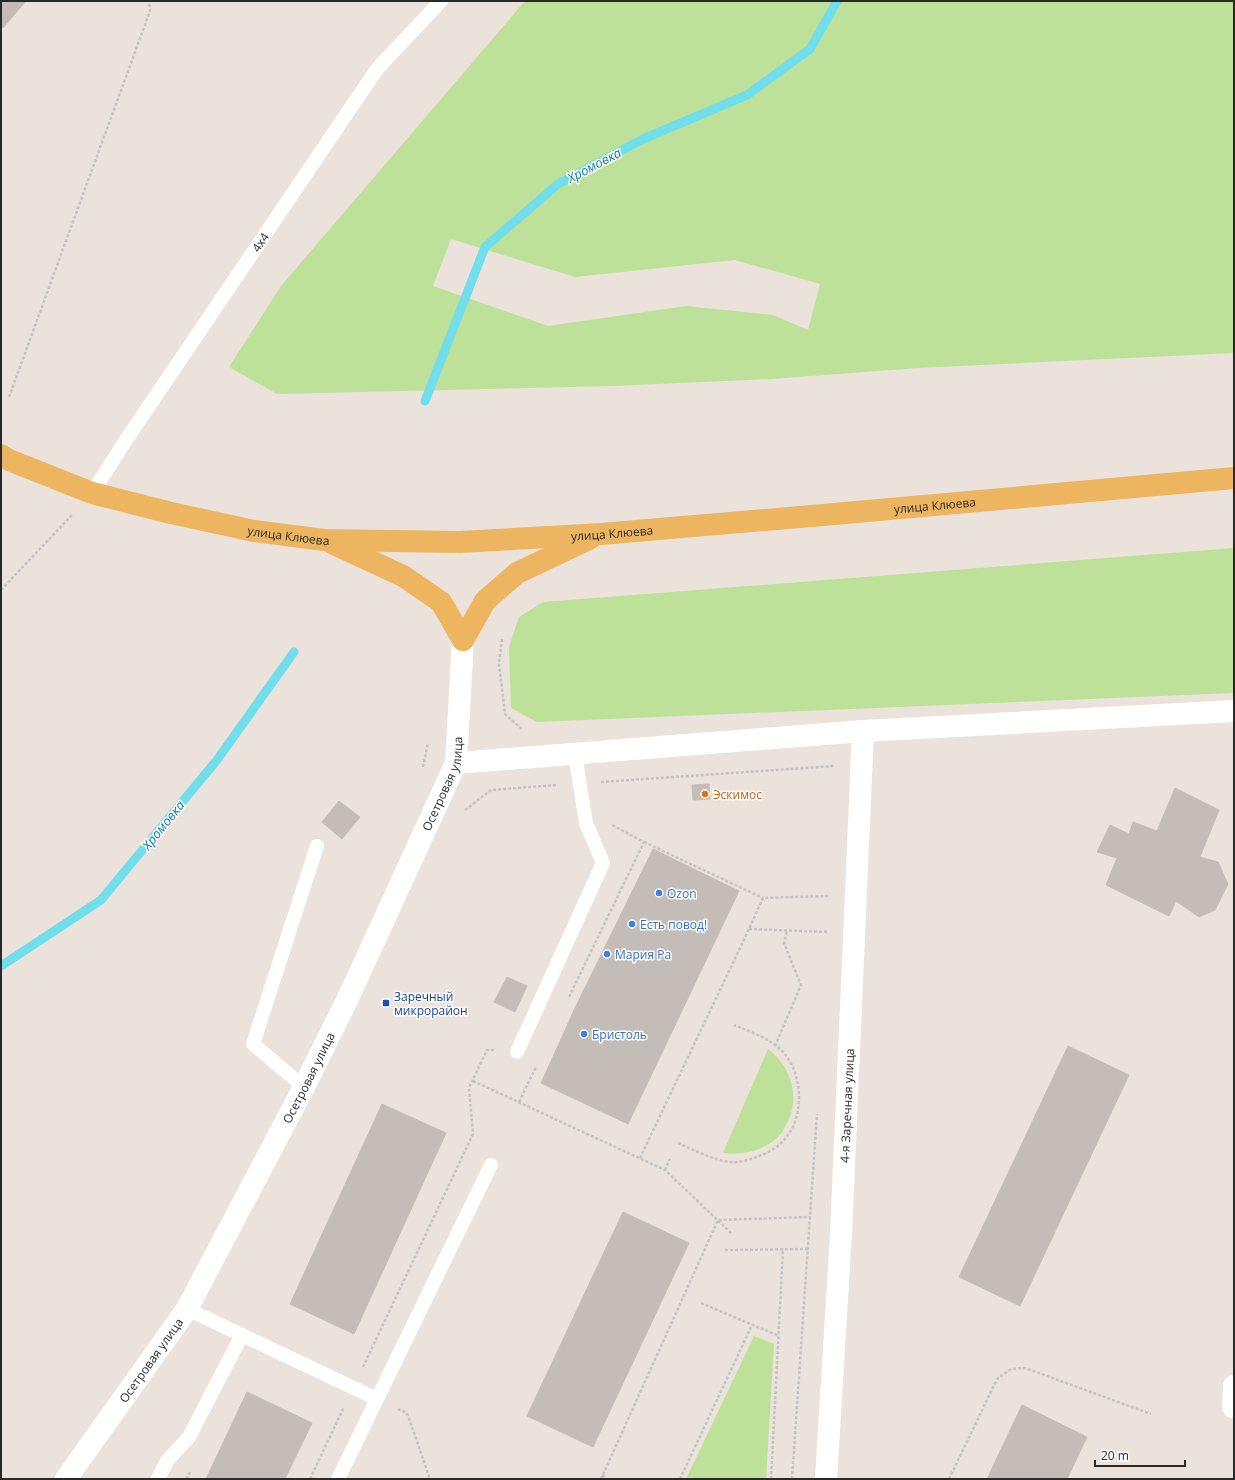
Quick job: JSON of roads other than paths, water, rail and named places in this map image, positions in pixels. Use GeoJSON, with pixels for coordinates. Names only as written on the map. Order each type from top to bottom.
{"type":"FeatureCollection","features":[{"type":"Feature","properties":{"kind":"main road","name":"улица Клюева"},"geometry":{"type":"LineString","coordinates":[[1,455],[9,460],[92,493],[170,514],[247,530],[324,540],[460,542],[601,534],[854,513],[1234,478]]}},
{"type":"Feature","properties":{"kind":"main road"},"geometry":{"type":"LineString","coordinates":[[463,640],[485,601],[516,573],[601,534]]}},
{"type":"Feature","properties":{"kind":"main road"},"geometry":{"type":"LineString","coordinates":[[324,540],[403,576],[441,602],[463,640]]}},
{"type":"Feature","properties":{"kind":"street","name":"Осетровая улица"},"geometry":{"type":"LineString","coordinates":[[66,1479],[187,1309],[304,1087],[349,996],[456,764],[463,640]]}},
{"type":"Feature","properties":{"kind":"street"},"geometry":{"type":"LineString","coordinates":[[456,764],[863,731],[1234,711]]}},
{"type":"Feature","properties":{"kind":"street","name":"4-я Заречная улица"},"geometry":{"type":"LineString","coordinates":[[826,1479],[841,1234],[863,731]]}},
{"type":"Feature","properties":{"kind":"lane","name":"4x4"},"geometry":{"type":"LineString","coordinates":[[92,493],[377,69],[441,1]]}},
{"type":"Feature","properties":{"kind":"lane"},"geometry":{"type":"LineString","coordinates":[[517,1052],[603,863],[586,823],[575,754]]}},
{"type":"Feature","properties":{"kind":"lane"},"geometry":{"type":"LineString","coordinates":[[304,1087],[253,1044],[317,846]]}},
{"type":"Feature","properties":{"kind":"lane"},"geometry":{"type":"LineString","coordinates":[[338,1479],[491,1165]]}},
{"type":"Feature","properties":{"kind":"lane"},"geometry":{"type":"LineString","coordinates":[[187,1309],[377,1399]]}},
{"type":"Feature","properties":{"kind":"lane"},"geometry":{"type":"LineString","coordinates":[[158,1479],[167,1461],[189,1437],[242,1335]]}},
{"type":"Feature","properties":{"kind":"waterway","name":"Хромовка"},"geometry":{"type":"LineString","coordinates":[[425,401],[485,247],[558,184],[643,139],[747,95],[810,49],[837,1]]}},
{"type":"Feature","properties":{"kind":"waterway","name":"Хромовка"},"geometry":{"type":"LineString","coordinates":[[1,966],[101,900],[217,760],[294,652]]}},
{"type":"Feature","properties":{"kind":"place","name":"Эскимос"},"geometry":{"type":"Point","coordinates":[705,794]}},
{"type":"Feature","properties":{"kind":"place","name":"Ozon"},"geometry":{"type":"Point","coordinates":[659,893]}},
{"type":"Feature","properties":{"kind":"place","name":"Есть повод!"},"geometry":{"type":"Point","coordinates":[632,924]}},
{"type":"Feature","properties":{"kind":"place","name":"Мария Ра"},"geometry":{"type":"Point","coordinates":[607,954]}},
{"type":"Feature","properties":{"kind":"place","name":"Заречный микрорайон"},"geometry":{"type":"Point","coordinates":[386,1003]}},
{"type":"Feature","properties":{"kind":"place","name":"Бристоль"},"geometry":{"type":"Point","coordinates":[584,1034]}}]}
